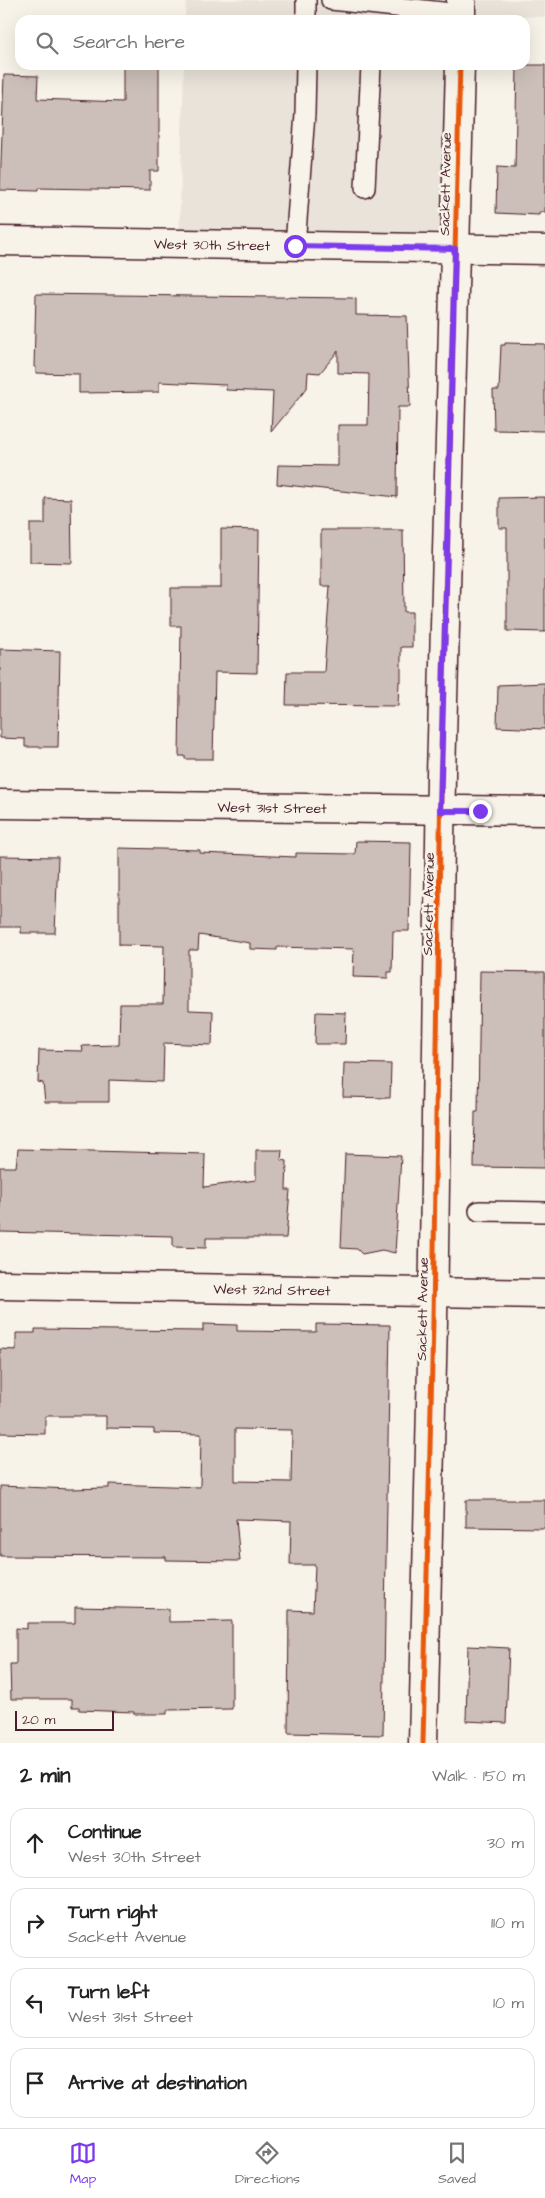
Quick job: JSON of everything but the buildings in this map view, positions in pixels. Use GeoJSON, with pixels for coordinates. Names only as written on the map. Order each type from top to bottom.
{"type":"FeatureCollection","features":[{"type":"Feature","properties":{"kind":"street","name":"Sackett Avenue"},"geometry":{"type":"LineString","coordinates":[[423,1743],[434,1294],[440,811],[460,70]]}},
{"type":"Feature","properties":{"kind":"street","name":"West 30th Street"},"geometry":{"type":"LineString","coordinates":[[0,241],[545,250]]}},
{"type":"Feature","properties":{"kind":"street","name":"West 31st Street"},"geometry":{"type":"LineString","coordinates":[[0,804],[545,811]]}},
{"type":"Feature","properties":{"kind":"street","name":"West 32nd Street"},"geometry":{"type":"LineString","coordinates":[[0,1285],[434,1294],[545,1294]]}},
{"type":"Feature","properties":{"kind":"lane"},"geometry":{"type":"LineString","coordinates":[[306,0],[306,15]]}},
{"type":"Feature","properties":{"kind":"lane"},"geometry":{"type":"LineString","coordinates":[[331,0],[373,13],[461,11]]}},
{"type":"Feature","properties":{"kind":"lane"},"geometry":{"type":"LineString","coordinates":[[295,246],[305,114],[306,70]]}},
{"type":"Feature","properties":{"kind":"lane"},"geometry":{"type":"LineString","coordinates":[[365,188],[371,70]]}},
{"type":"Feature","properties":{"kind":"lane"},"geometry":{"type":"LineString","coordinates":[[479,1211],[545,1212]]}},
{"type":"Feature","properties":{"kind":"shaded area"},"geometry":{"type":"Polygon","coordinates":[[[186,0],[545,0],[545,17],[461,14],[185,15],[186,0]]]}},
{"type":"Feature","properties":{"kind":"shaded area"},"geometry":{"type":"Polygon","coordinates":[[[184,70],[460,70],[455,249],[179,244],[184,70]]]}},
{"type":"Feature","properties":{"kind":"cycle path"},"geometry":{"type":"LineString","coordinates":[[423,1743],[433,1321],[441,775],[460,70]]}},
{"type":"Feature","properties":{"kind":"route"},"geometry":{"type":"LineString","coordinates":[[295,246],[455,249],[440,811],[480,811]]}}]}
